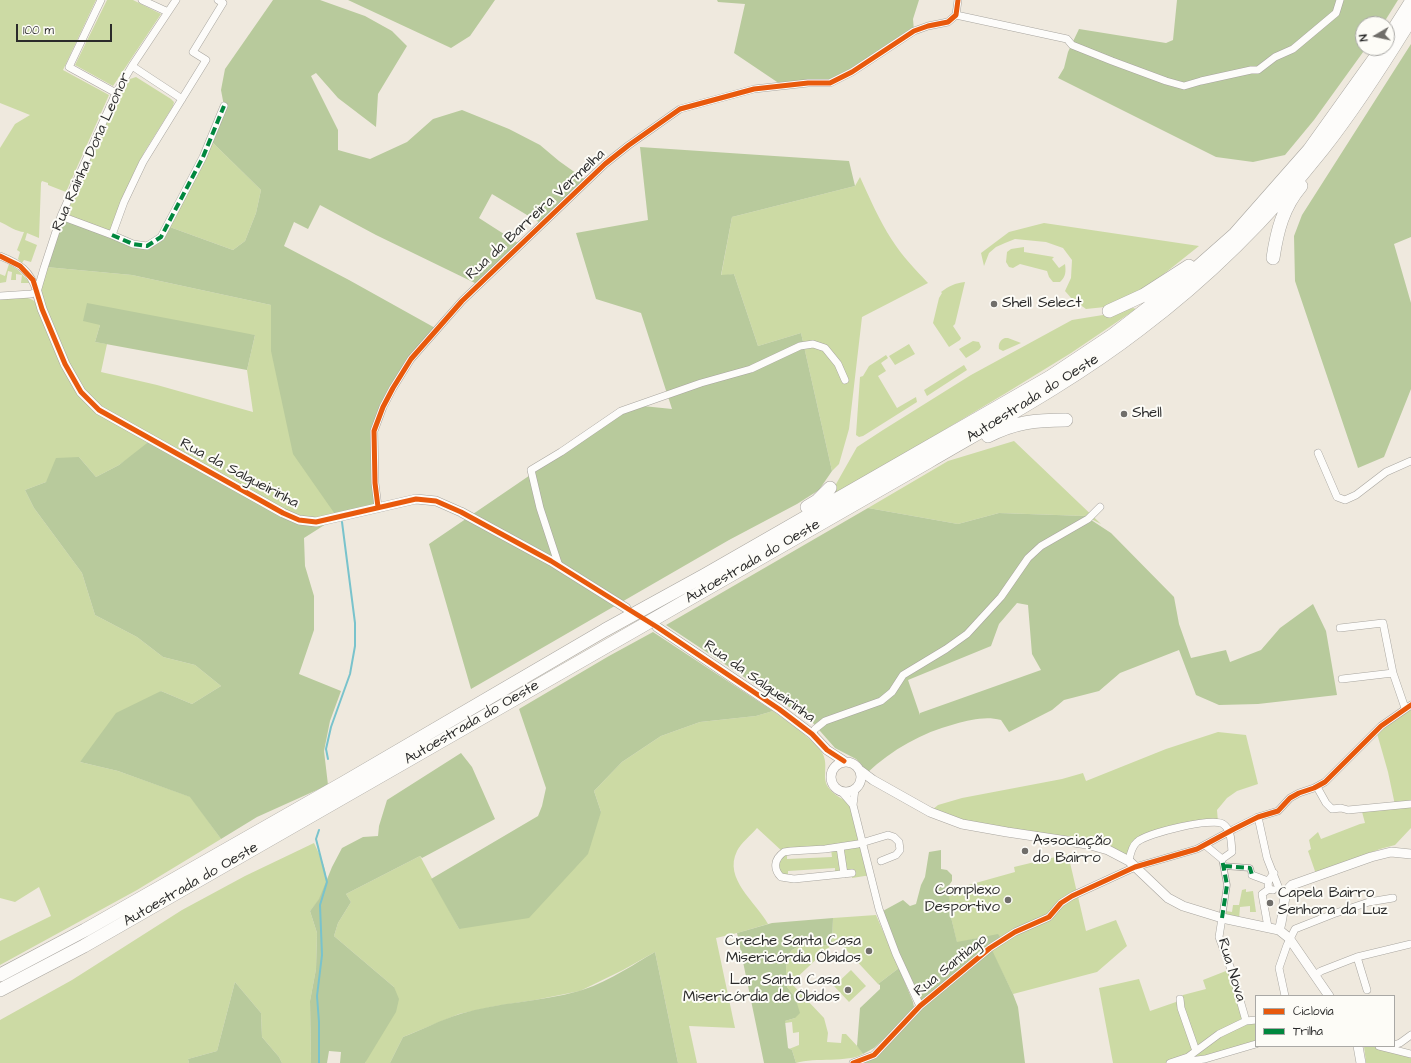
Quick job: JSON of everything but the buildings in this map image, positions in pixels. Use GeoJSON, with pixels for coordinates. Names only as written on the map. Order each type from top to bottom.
{"type":"FeatureCollection","features":[{"type":"Feature","properties":{"kind":"highway"},"geometry":{"type":"LineString","coordinates":[[1395,27],[1411,2]]}},
{"type":"Feature","properties":{"kind":"highway","name":"Autoestrada do Oeste"},"geometry":{"type":"LineString","coordinates":[[0,990],[84,946],[928,462],[1051,390],[1118,345],[1150,322],[1203,277],[1242,240],[1288,191],[1323,148],[1358,101],[1411,19]]}},
{"type":"Feature","properties":{"kind":"highway","name":"Autoestrada do Oeste"},"geometry":{"type":"LineString","coordinates":[[0,975],[112,915],[345,782],[605,630],[1050,377],[1113,335],[1176,287],[1235,234],[1309,150],[1376,56]]}},
{"type":"Feature","properties":{"kind":"highway"},"geometry":{"type":"LineString","coordinates":[[1273,258],[1278,230],[1282,218],[1297,190],[1317,167],[1323,148]]}},
{"type":"Feature","properties":{"kind":"highway"},"geometry":{"type":"LineString","coordinates":[[1109,311],[1144,295],[1223,245]]}},
{"type":"Feature","properties":{"kind":"highway"},"geometry":{"type":"LineString","coordinates":[[928,462],[951,456],[996,432],[1019,423],[1034,420],[1066,420]]}},
{"type":"Feature","properties":{"kind":"highway"},"geometry":{"type":"LineString","coordinates":[[704,575],[736,550],[817,501],[830,488]]}},
{"type":"Feature","properties":{"kind":"street"},"geometry":{"type":"LineString","coordinates":[[101,0],[69,67],[116,93]]}},
{"type":"Feature","properties":{"kind":"street"},"geometry":{"type":"LineString","coordinates":[[142,0],[168,12]]}},
{"type":"Feature","properties":{"kind":"street","name":"Rua Rainha Dona Leonor"},"geometry":{"type":"LineString","coordinates":[[37,292],[61,216],[116,93],[176,0]]}},
{"type":"Feature","properties":{"kind":"street"},"geometry":{"type":"LineString","coordinates":[[958,0],[956,15],[1067,40],[1072,44],[1112,61],[1184,86],[1251,70],[1258,70],[1275,57],[1293,49],[1336,13],[1340,0]]}},
{"type":"Feature","properties":{"kind":"street"},"geometry":{"type":"LineString","coordinates":[[112,236],[124,202],[143,162],[206,60],[193,52],[220,1]]}},
{"type":"Feature","properties":{"kind":"street","name":"Rua da Barreira Vermelha"},"geometry":{"type":"LineString","coordinates":[[378,507],[375,483],[374,431],[383,407],[411,359],[462,301],[605,164],[640,137],[680,110],[754,89],[808,83],[830,83],[852,72],[914,31],[928,26],[948,22],[956,15]]}},
{"type":"Feature","properties":{"kind":"street"},"geometry":{"type":"LineString","coordinates":[[132,66],[182,99]]}},
{"type":"Feature","properties":{"kind":"street"},"geometry":{"type":"LineString","coordinates":[[61,216],[133,244],[147,246],[161,237],[203,157],[224,106]]}},
{"type":"Feature","properties":{"kind":"street"},"geometry":{"type":"LineString","coordinates":[[0,256],[13,261],[26,271],[33,280],[37,292],[32,294],[0,296]]}},
{"type":"Feature","properties":{"kind":"street","name":"Rua da Salgueirinha"},"geometry":{"type":"LineString","coordinates":[[37,292],[42,309],[65,364],[81,392],[99,410],[283,513],[299,520],[316,522],[416,499],[436,501],[461,512],[559,566],[626,608]]}},
{"type":"Feature","properties":{"kind":"street"},"geometry":{"type":"LineString","coordinates":[[559,566],[540,508],[531,470],[561,452],[621,411],[701,383],[751,369],[800,346],[813,344],[825,348],[838,364],[845,380]]}},
{"type":"Feature","properties":{"kind":"street"},"geometry":{"type":"LineString","coordinates":[[1318,453],[1337,496],[1345,500],[1356,495],[1386,472],[1411,460]]}},
{"type":"Feature","properties":{"kind":"street"},"geometry":{"type":"LineString","coordinates":[[812,734],[815,729],[825,721],[880,701],[892,692],[903,675],[946,649],[967,634],[1001,597],[1028,558],[1041,546],[1088,519],[1100,507]]}},
{"type":"Feature","properties":{"kind":"street"},"geometry":{"type":"LineString","coordinates":[[1340,628],[1383,623],[1392,673],[1408,707]]}},
{"type":"Feature","properties":{"kind":"street","name":"Rua da Salgueirinha"},"geometry":{"type":"LineString","coordinates":[[657,627],[779,709],[812,734],[827,750],[844,761]]}},
{"type":"Feature","properties":{"kind":"street"},"geometry":{"type":"LineString","coordinates":[[1342,679],[1392,673]]}},
{"type":"Feature","properties":{"kind":"street","name":"Rua Santiago"},"geometry":{"type":"LineString","coordinates":[[854,1063],[874,1054],[920,1006],[990,948],[1015,932],[1049,917],[1061,903],[1132,864],[1185,854],[1230,832],[1234,828],[1278,811],[1290,798],[1299,793],[1317,787],[1325,782],[1381,726],[1408,707]]}},
{"type":"Feature","properties":{"kind":"street","name":"Rua da Salgueirinha"},"geometry":{"type":"LineString","coordinates":[[827,750],[833,768]]}},
{"type":"Feature","properties":{"kind":"street"},"geometry":{"type":"LineString","coordinates":[[920,1006],[896,954],[879,909],[853,805],[832,782],[831,777],[833,768],[844,761],[854,763],[861,771],[873,780],[930,812],[962,824],[1087,844],[1108,850],[1132,864],[1168,898],[1183,906],[1222,918],[1279,930],[1290,938],[1328,995]]}},
{"type":"Feature","properties":{"kind":"street"},"geometry":{"type":"LineString","coordinates":[[853,805],[857,787],[862,778],[861,771]]}},
{"type":"Feature","properties":{"kind":"street"},"geometry":{"type":"LineString","coordinates":[[841,791],[846,792],[873,780]]}},
{"type":"Feature","properties":{"kind":"street"},"geometry":{"type":"LineString","coordinates":[[1317,787],[1326,803],[1332,809],[1341,808],[1348,810],[1411,804]]}},
{"type":"Feature","properties":{"kind":"street"},"geometry":{"type":"LineString","coordinates":[[1258,818],[1267,858],[1274,874],[1285,892],[1283,918],[1279,930]]}},
{"type":"Feature","properties":{"kind":"street"},"geometry":{"type":"LineString","coordinates":[[1132,864],[1133,848],[1137,841],[1182,826],[1210,822],[1225,825],[1230,832],[1232,852],[1223,863],[1227,885],[1222,918]]}},
{"type":"Feature","properties":{"kind":"street"},"geometry":{"type":"LineString","coordinates":[[852,873],[794,879],[781,877],[777,872],[775,865],[779,856],[784,852],[840,847],[863,843],[888,835],[894,837],[899,842],[900,850],[896,855],[881,861]]}},
{"type":"Feature","properties":{"kind":"street"},"geometry":{"type":"LineString","coordinates":[[1205,845],[1223,863],[1250,868],[1252,875],[1268,881]]}},
{"type":"Feature","properties":{"kind":"street"},"geometry":{"type":"LineString","coordinates":[[840,847],[844,874]]}},
{"type":"Feature","properties":{"kind":"street"},"geometry":{"type":"LineString","coordinates":[[1285,892],[1292,885],[1370,857],[1391,852],[1410,852]]}},
{"type":"Feature","properties":{"kind":"street"},"geometry":{"type":"LineString","coordinates":[[1269,889],[1268,881],[1274,874]]}},
{"type":"Feature","properties":{"kind":"street"},"geometry":{"type":"LineString","coordinates":[[1268,927],[1262,894],[1269,889],[1285,892]]}},
{"type":"Feature","properties":{"kind":"street"},"geometry":{"type":"LineString","coordinates":[[1285,995],[1279,968],[1290,938],[1295,929],[1369,902],[1393,898]]}},
{"type":"Feature","properties":{"kind":"street","name":"Rua Nova"},"geometry":{"type":"LineString","coordinates":[[1222,918],[1218,937],[1232,972],[1246,1021]]}},
{"type":"Feature","properties":{"kind":"street"},"geometry":{"type":"LineString","coordinates":[[1315,975],[1321,971],[1357,957],[1411,944]]}},
{"type":"Feature","properties":{"kind":"street"},"geometry":{"type":"LineString","coordinates":[[1357,957],[1367,990]]}},
{"type":"Feature","properties":{"kind":"street"},"geometry":{"type":"LineString","coordinates":[[1180,999],[1181,1008],[1196,1051]]}},
{"type":"Feature","properties":{"kind":"street"},"geometry":{"type":"LineString","coordinates":[[1170,1063],[1188,1057],[1219,1034],[1246,1021],[1255,1020]]}},
{"type":"Feature","properties":{"kind":"street"},"geometry":{"type":"LineString","coordinates":[[1395,1045],[1411,1036]]}},
{"type":"Feature","properties":{"kind":"street"},"geometry":{"type":"LineString","coordinates":[[1174,1063],[1204,1059],[1255,1044]]}},
{"type":"Feature","properties":{"kind":"street"},"geometry":{"type":"LineString","coordinates":[[1358,1047],[1362,1063]]}},
{"type":"Feature","properties":{"kind":"street"},"geometry":{"type":"LineString","coordinates":[[1392,1047],[1399,1052],[1411,1054]]}},
{"type":"Feature","properties":{"kind":"green space"},"geometry":{"type":"Polygon","coordinates":[[[0,0],[96,0],[63,70],[109,95],[66,192],[42,181],[39,238],[27,233],[25,240],[37,245],[31,262],[24,260],[22,263],[18,259],[20,252],[17,250],[24,232],[15,230],[0,222],[0,148],[15,124],[30,115],[0,103],[0,0]]]}},
{"type":"Feature","properties":{"kind":"green space"},"geometry":{"type":"Polygon","coordinates":[[[107,0],[133,0],[161,14],[113,86],[75,65],[107,0]]]}},
{"type":"Feature","properties":{"kind":"green space"},"geometry":{"type":"Polygon","coordinates":[[[273,0],[320,0],[365,16],[392,31],[407,46],[378,94],[376,127],[338,98],[316,73],[311,76],[338,130],[338,150],[370,159],[407,142],[433,119],[462,110],[509,129],[540,145],[587,181],[542,224],[492,194],[479,218],[521,245],[479,285],[376,235],[320,205],[308,229],[294,222],[284,246],[437,329],[411,359],[374,431],[378,507],[337,517],[293,454],[271,351],[271,305],[132,275],[46,267],[62,218],[147,246],[161,237],[167,226],[233,250],[245,241],[256,213],[261,190],[210,140],[224,106],[221,90],[225,69],[273,0]]]}},
{"type":"Feature","properties":{"kind":"green space"},"geometry":{"type":"Polygon","coordinates":[[[348,0],[495,0],[470,36],[451,48],[348,0]]]}},
{"type":"Feature","properties":{"kind":"green space"},"geometry":{"type":"Polygon","coordinates":[[[717,0],[919,0],[913,19],[914,31],[830,83],[783,86],[734,53],[745,4],[718,2],[717,0]]]}},
{"type":"Feature","properties":{"kind":"green space"},"geometry":{"type":"Polygon","coordinates":[[[1177,0],[1398,0],[1388,16],[1355,16],[1355,56],[1360,56],[1314,120],[1285,155],[1253,162],[1216,157],[1058,78],[1064,68],[1068,52],[1079,29],[1166,43],[1173,40],[1177,0]]]}},
{"type":"Feature","properties":{"kind":"green space"},"geometry":{"type":"Polygon","coordinates":[[[1411,44],[1411,237],[1394,244],[1411,303],[1411,389],[1384,457],[1358,468],[1295,281],[1294,236],[1302,215],[1411,44]]]}},
{"type":"Feature","properties":{"kind":"green space"},"geometry":{"type":"Polygon","coordinates":[[[136,77],[174,102],[134,172],[111,234],[69,215],[68,210],[75,195],[78,194],[90,162],[89,160],[111,112],[130,79],[136,77]]]}},
{"type":"Feature","properties":{"kind":"green space"},"geometry":{"type":"Polygon","coordinates":[[[210,140],[261,190],[256,213],[245,241],[233,250],[167,226],[210,140]]]}},
{"type":"Feature","properties":{"kind":"green space"},"geometry":{"type":"Polygon","coordinates":[[[640,147],[849,161],[855,186],[732,217],[721,275],[734,274],[758,346],[801,333],[832,471],[819,490],[797,504],[729,540],[471,689],[429,544],[633,405],[672,409],[641,313],[596,299],[576,233],[648,220],[640,147]]]}},
{"type":"Feature","properties":{"kind":"green space"},"geometry":{"type":"Polygon","coordinates":[[[860,177],[892,240],[904,257],[928,283],[862,317],[849,429],[839,464],[832,471],[801,333],[758,346],[734,274],[721,276],[732,217],[855,186],[860,177]]]}},
{"type":"Feature","properties":{"kind":"green space"},"geometry":{"type":"Polygon","coordinates":[[[1044,223],[1199,246],[1145,289],[1105,307],[1086,309],[1072,299],[1065,291],[1071,278],[1072,260],[1063,248],[1046,242],[1015,239],[996,247],[989,253],[984,266],[981,253],[1009,232],[1044,223]]]}},
{"type":"Feature","properties":{"kind":"green space"},"geometry":{"type":"Polygon","coordinates":[[[1024,247],[1024,252],[1054,257],[1052,259],[1059,268],[1065,264],[1065,274],[1062,280],[1060,282],[1053,282],[1047,271],[1020,264],[1013,268],[1009,267],[1006,262],[1007,252],[1011,249],[1024,247]]]}},
{"type":"Feature","properties":{"kind":"green space"},"geometry":{"type":"Polygon","coordinates":[[[9,264],[18,270],[30,283],[21,283],[22,275],[16,274],[16,280],[11,280],[12,272],[8,271],[6,282],[0,283],[0,274],[5,276],[9,264]]]}},
{"type":"Feature","properties":{"kind":"green space"},"geometry":{"type":"Polygon","coordinates":[[[46,267],[132,275],[271,305],[337,517],[316,522],[132,456],[119,465],[96,477],[79,457],[46,482],[25,490],[34,508],[82,573],[95,615],[137,637],[163,657],[195,665],[221,686],[192,704],[161,691],[80,762],[118,771],[191,797],[221,839],[137,890],[0,965],[0,941],[51,916],[39,887],[15,902],[0,898],[0,298],[24,297],[33,300],[36,303],[46,267]],[[100,325],[95,342],[107,344],[101,372],[157,385],[253,412],[247,370],[255,335],[100,325]]]}},
{"type":"Feature","properties":{"kind":"green space"},"geometry":{"type":"Polygon","coordinates":[[[965,282],[955,324],[953,326],[961,338],[949,347],[933,323],[939,298],[942,293],[941,292],[947,288],[955,284],[965,282]]]}},
{"type":"Feature","properties":{"kind":"green space"},"geometry":{"type":"Polygon","coordinates":[[[87,303],[255,335],[247,370],[95,342],[100,325],[83,321],[87,303]]]}},
{"type":"Feature","properties":{"kind":"green space"},"geometry":{"type":"Polygon","coordinates":[[[1133,308],[1136,309],[1071,353],[827,500],[857,447],[883,430],[971,375],[1072,320],[1109,314],[1133,308]]]}},
{"type":"Feature","properties":{"kind":"green space"},"geometry":{"type":"Polygon","coordinates":[[[1005,338],[1021,343],[1003,351],[999,349],[999,345],[1005,338]]]}},
{"type":"Feature","properties":{"kind":"green space"},"geometry":{"type":"Polygon","coordinates":[[[973,341],[979,342],[981,347],[979,350],[966,358],[959,349],[973,341]]]}},
{"type":"Feature","properties":{"kind":"green space"},"geometry":{"type":"Polygon","coordinates":[[[909,344],[915,354],[895,365],[889,356],[909,344]]]}},
{"type":"Feature","properties":{"kind":"green space"},"geometry":{"type":"Polygon","coordinates":[[[886,355],[888,358],[881,363],[886,371],[878,376],[897,408],[916,397],[917,402],[863,436],[859,437],[856,435],[860,377],[863,376],[869,366],[886,355]]]}},
{"type":"Feature","properties":{"kind":"green space"},"geometry":{"type":"Polygon","coordinates":[[[964,365],[967,370],[927,396],[924,390],[964,365]]]}},
{"type":"Feature","properties":{"kind":"green space"},"geometry":{"type":"Polygon","coordinates":[[[151,440],[299,520],[337,517],[304,538],[305,566],[314,596],[314,630],[299,674],[341,691],[330,721],[324,751],[328,785],[257,817],[221,839],[190,797],[118,771],[80,762],[116,713],[161,691],[192,704],[221,686],[195,665],[163,657],[137,637],[95,615],[82,573],[34,508],[25,490],[46,482],[56,458],[79,457],[96,477],[119,465],[151,440]]]}},
{"type":"Feature","properties":{"kind":"green space"},"geometry":{"type":"Polygon","coordinates":[[[1014,441],[1101,524],[1085,516],[999,513],[958,524],[868,508],[948,461],[1014,441]]]}},
{"type":"Feature","properties":{"kind":"green space"},"geometry":{"type":"Polygon","coordinates":[[[868,508],[958,524],[999,513],[1085,516],[1111,533],[1174,597],[1179,624],[1191,658],[1226,650],[1230,662],[1261,650],[1280,628],[1313,604],[1326,631],[1337,695],[1258,704],[1219,705],[1196,695],[1179,650],[1120,673],[1099,691],[1064,700],[1052,710],[1009,732],[1001,720],[989,718],[967,721],[931,732],[897,749],[867,773],[856,759],[835,748],[813,723],[666,625],[868,508]],[[1017,603],[999,624],[991,646],[908,680],[920,715],[920,713],[1041,670],[1032,654],[1028,605],[1017,603]]]}},
{"type":"Feature","properties":{"kind":"green space"},"geometry":{"type":"Polygon","coordinates":[[[653,632],[773,711],[756,716],[700,722],[661,736],[622,762],[594,791],[601,812],[588,854],[529,918],[459,929],[431,879],[538,816],[542,806],[546,788],[519,709],[653,632]]]}},
{"type":"Feature","properties":{"kind":"green space"},"geometry":{"type":"Polygon","coordinates":[[[1411,705],[1411,828],[1395,845],[1380,849],[1316,874],[1308,851],[1311,849],[1309,840],[1318,832],[1321,839],[1365,823],[1361,808],[1395,805],[1388,772],[1376,730],[1411,705]]]}},
{"type":"Feature","properties":{"kind":"green space"},"geometry":{"type":"Polygon","coordinates":[[[773,711],[804,734],[821,751],[825,761],[825,779],[828,787],[836,795],[853,805],[871,875],[852,878],[852,874],[835,875],[835,868],[788,871],[788,878],[781,877],[775,865],[783,852],[757,828],[744,842],[737,851],[734,861],[734,871],[737,881],[768,924],[716,938],[735,1028],[689,1026],[697,1063],[678,1063],[655,952],[623,970],[580,991],[459,1014],[403,1037],[390,1063],[365,1063],[394,987],[334,936],[338,923],[351,902],[346,894],[420,856],[459,929],[601,812],[594,791],[622,762],[661,736],[700,722],[756,716],[773,711]],[[831,849],[787,852],[787,859],[832,857],[831,849]]]}},
{"type":"Feature","properties":{"kind":"green space"},"geometry":{"type":"Polygon","coordinates":[[[1218,732],[1246,735],[1258,784],[1237,791],[1227,798],[1217,810],[1218,822],[1210,822],[1137,841],[1127,856],[962,822],[931,811],[938,805],[962,798],[1062,779],[1083,773],[1086,781],[1166,749],[1218,732]]]}},
{"type":"Feature","properties":{"kind":"green space"},"geometry":{"type":"Polygon","coordinates":[[[461,753],[472,767],[495,819],[422,858],[420,856],[346,894],[351,902],[338,923],[334,936],[394,987],[399,999],[396,1012],[365,1063],[340,1063],[341,1052],[329,1051],[327,1063],[311,1063],[310,1001],[316,969],[317,933],[310,911],[319,899],[332,867],[342,848],[363,837],[378,836],[379,826],[387,800],[461,753]]]}},
{"type":"Feature","properties":{"kind":"green space"},"geometry":{"type":"Polygon","coordinates":[[[314,843],[326,873],[326,886],[319,900],[310,911],[317,933],[316,969],[310,1001],[311,1063],[282,1063],[279,1057],[262,1037],[261,1013],[235,982],[217,1051],[188,1059],[189,1063],[0,1063],[0,1020],[72,980],[182,910],[245,876],[314,843]]]}},
{"type":"Feature","properties":{"kind":"green space"},"geometry":{"type":"Polygon","coordinates":[[[941,850],[941,869],[947,870],[952,875],[952,881],[947,888],[951,917],[957,942],[998,934],[1002,940],[991,948],[1018,1007],[1025,1063],[855,1063],[874,1055],[920,1006],[881,912],[903,900],[910,906],[916,904],[921,885],[925,877],[929,852],[941,850]]]}},
{"type":"Feature","properties":{"kind":"green space"},"geometry":{"type":"Polygon","coordinates":[[[1068,854],[1086,931],[1116,920],[1127,946],[1097,972],[1013,994],[990,948],[982,937],[957,943],[947,891],[1015,872],[1014,867],[1068,854]]]}},
{"type":"Feature","properties":{"kind":"green space"},"geometry":{"type":"Polygon","coordinates":[[[1246,889],[1246,892],[1253,891],[1256,912],[1250,912],[1250,906],[1240,907],[1239,919],[1225,919],[1226,911],[1232,912],[1233,905],[1239,905],[1242,890],[1246,889]]]}},
{"type":"Feature","properties":{"kind":"green space"},"geometry":{"type":"Polygon","coordinates":[[[876,915],[899,968],[878,984],[837,940],[832,945],[833,918],[876,915]]]}},
{"type":"Feature","properties":{"kind":"green space"},"geometry":{"type":"Polygon","coordinates":[[[833,918],[832,945],[801,945],[792,950],[787,957],[787,987],[795,997],[800,1013],[795,1018],[785,1021],[788,1048],[792,1050],[796,1063],[764,1063],[737,933],[772,923],[833,918]]]}},
{"type":"Feature","properties":{"kind":"green space"},"geometry":{"type":"Polygon","coordinates":[[[801,945],[832,945],[791,983],[824,1018],[828,1033],[827,1042],[841,1043],[842,1034],[846,1034],[863,1054],[857,1057],[812,1060],[796,1063],[792,1050],[789,1049],[799,1045],[799,1032],[793,1033],[792,1022],[785,1023],[785,1021],[795,1018],[795,997],[787,987],[787,957],[792,950],[801,945]]]}},
{"type":"Feature","properties":{"kind":"green space"},"geometry":{"type":"Polygon","coordinates":[[[655,952],[678,1063],[390,1063],[403,1037],[438,1022],[475,1010],[549,998],[589,988],[655,952]]]}},
{"type":"Feature","properties":{"kind":"green space"},"geometry":{"type":"Polygon","coordinates":[[[899,968],[914,1007],[874,1048],[863,1054],[857,1046],[860,1008],[880,989],[880,985],[878,984],[899,968]]]}},
{"type":"Feature","properties":{"kind":"green space"},"geometry":{"type":"Polygon","coordinates":[[[1231,969],[1246,1021],[1255,1020],[1255,1044],[1174,1063],[1113,1063],[1099,988],[1139,979],[1150,1011],[1176,1002],[1183,995],[1206,989],[1203,980],[1231,969]]]}},
{"type":"Feature","properties":{"kind":"green space"},"geometry":{"type":"Polygon","coordinates":[[[851,970],[866,986],[849,1002],[834,986],[851,970]]]}},
{"type":"Feature","properties":{"kind":"green space"},"geometry":{"type":"Polygon","coordinates":[[[235,982],[261,1013],[262,1037],[279,1057],[282,1063],[189,1063],[188,1059],[217,1051],[235,982]]]}},
{"type":"Feature","properties":{"kind":"green space"},"geometry":{"type":"Polygon","coordinates":[[[1364,1047],[1383,1047],[1411,1054],[1411,1063],[1366,1063],[1364,1047]]]}},
{"type":"Feature","properties":{"kind":"waterway"},"geometry":{"type":"LineString","coordinates":[[328,759],[326,749],[331,727],[350,674],[355,646],[355,623],[342,522]]}},
{"type":"Feature","properties":{"kind":"waterway"},"geometry":{"type":"LineString","coordinates":[[319,830],[316,839],[327,882],[320,905],[322,955],[317,996],[319,1022],[319,1063]]}},
{"type":"Feature","properties":{"kind":"marked path"},"geometry":{"type":"LineString","coordinates":[[112,235],[133,244],[147,246],[161,237],[203,157],[224,106]]}},
{"type":"Feature","properties":{"kind":"marked path"},"geometry":{"type":"LineString","coordinates":[[1222,859],[1227,885],[1222,918]]}},
{"type":"Feature","properties":{"kind":"marked path"},"geometry":{"type":"LineString","coordinates":[[1224,866],[1250,868],[1252,875]]}},
{"type":"Feature","properties":{"kind":"cycle path"},"geometry":{"type":"LineString","coordinates":[[378,507],[375,483],[374,431],[383,407],[411,359],[462,301],[605,164],[680,109],[754,89],[808,83],[830,83],[852,72],[914,31],[928,26],[948,22],[956,15],[958,0]]}},
{"type":"Feature","properties":{"kind":"cycle path"},"geometry":{"type":"LineString","coordinates":[[0,256],[20,266],[33,280],[42,309],[65,364],[81,392],[99,410],[283,513],[299,520],[316,522],[416,499],[436,501],[461,512],[551,561],[657,627],[779,709],[812,734],[827,750],[844,761]]}},
{"type":"Feature","properties":{"kind":"cycle path"},"geometry":{"type":"LineString","coordinates":[[853,1063],[874,1055],[920,1006],[990,948],[1015,932],[1049,917],[1061,903],[1072,896],[1135,867],[1197,849],[1258,817],[1278,811],[1290,798],[1325,782],[1381,726],[1411,705]]}},
{"type":"Feature","properties":{"kind":"place","name":"Shell Select"},"geometry":{"type":"Point","coordinates":[994,304]}},
{"type":"Feature","properties":{"kind":"place","name":"Shell"},"geometry":{"type":"Point","coordinates":[1124,414]}},
{"type":"Feature","properties":{"kind":"place","name":"Associação do Bairro"},"geometry":{"type":"Point","coordinates":[1025,851]}},
{"type":"Feature","properties":{"kind":"place","name":"Complexo Desportivo"},"geometry":{"type":"Point","coordinates":[1008,900]}},
{"type":"Feature","properties":{"kind":"place","name":"Capela Bairro Senhora da Luz"},"geometry":{"type":"Point","coordinates":[1270,903]}},
{"type":"Feature","properties":{"kind":"place","name":"Creche Santa Casa Misericórdia Óbidos"},"geometry":{"type":"Point","coordinates":[869,951]}},
{"type":"Feature","properties":{"kind":"place","name":"Lar Santa Casa Misericórdia de Óbidos"},"geometry":{"type":"Point","coordinates":[848,990]}}]}
